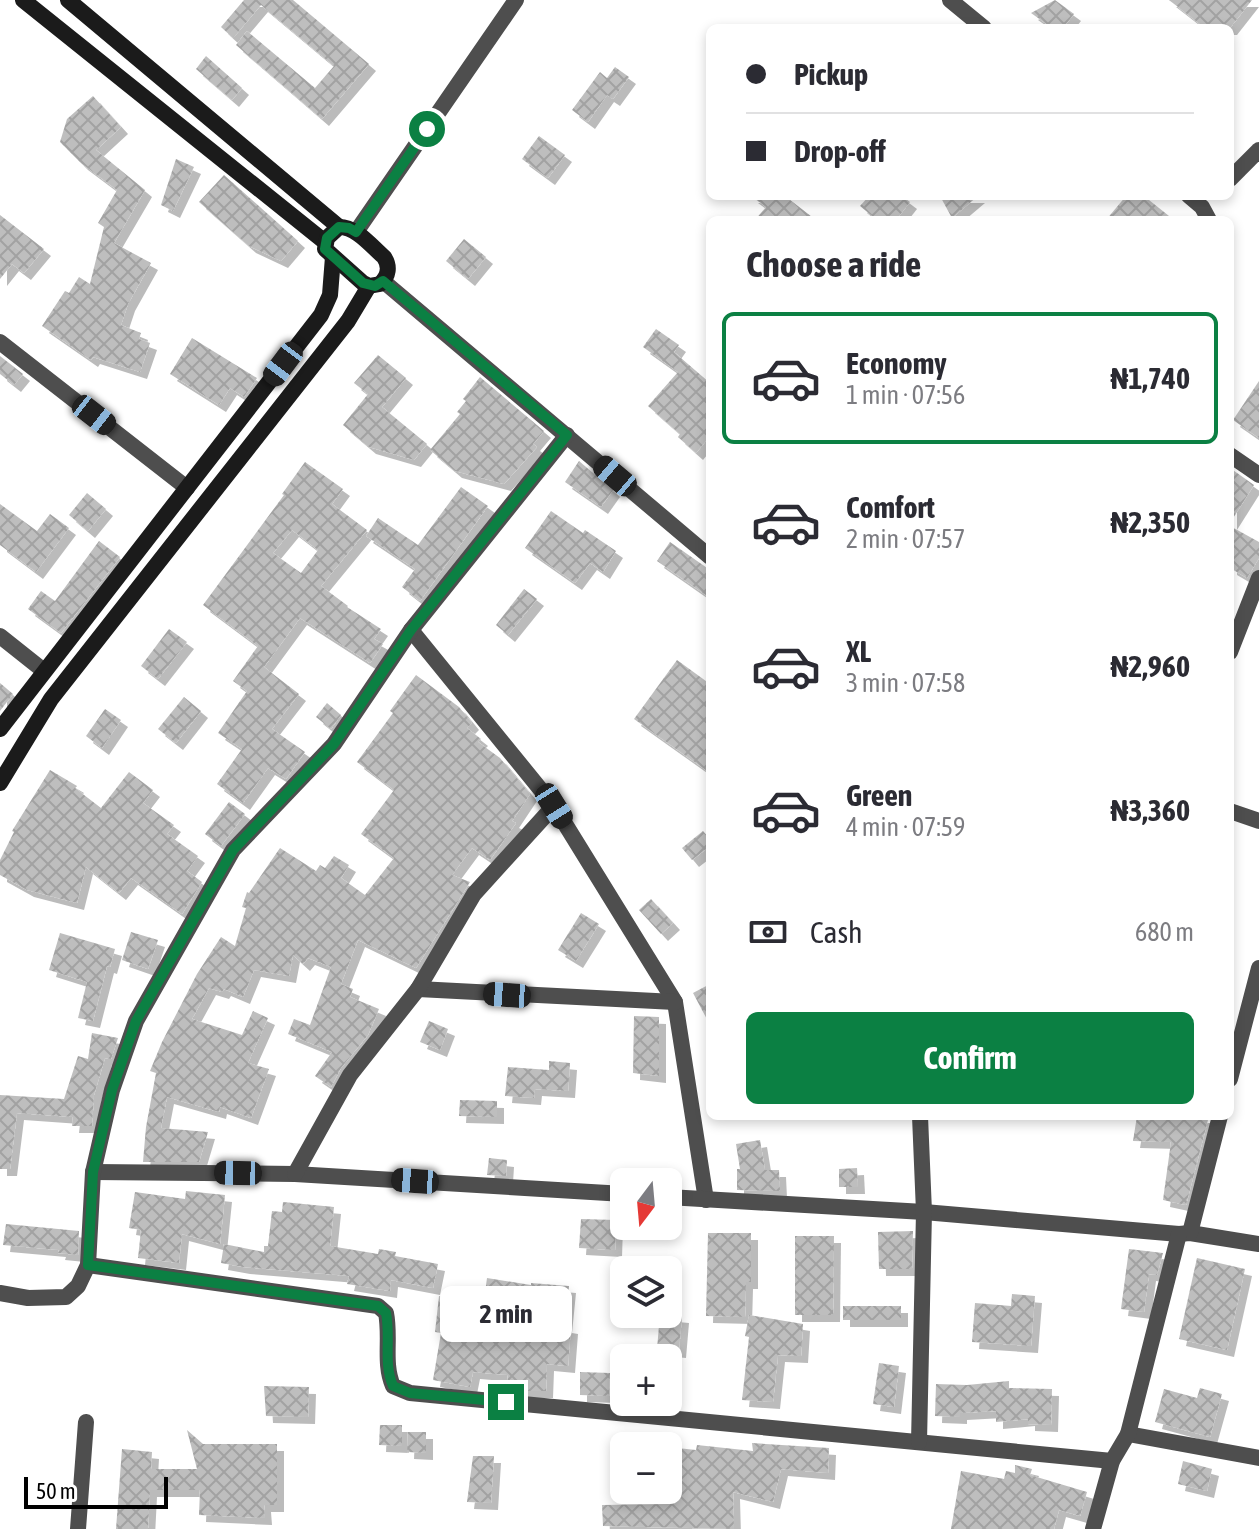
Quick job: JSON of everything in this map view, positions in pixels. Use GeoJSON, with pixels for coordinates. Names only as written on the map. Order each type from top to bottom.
{"type":"FeatureCollection","features":[{"type":"Feature","properties":{"kind":"main road"},"geometry":{"type":"LineString","coordinates":[[23,0],[329,250],[376,283]]}},
{"type":"Feature","properties":{"kind":"main road"},"geometry":{"type":"LineString","coordinates":[[0,783],[51,699],[376,283],[388,273],[387,262],[68,0]]}},
{"type":"Feature","properties":{"kind":"main road"},"geometry":{"type":"LineString","coordinates":[[0,729],[321,315],[330,295],[329,250],[332,231],[348,230]]}},
{"type":"Feature","properties":{"kind":"street"},"geometry":{"type":"LineString","coordinates":[[348,230],[516,0]]}},
{"type":"Feature","properties":{"kind":"street"},"geometry":{"type":"LineString","coordinates":[[950,0],[979,24]]}},
{"type":"Feature","properties":{"kind":"street"},"geometry":{"type":"LineString","coordinates":[[1234,175],[1259,150]]}},
{"type":"Feature","properties":{"kind":"street"},"geometry":{"type":"LineString","coordinates":[[376,283],[567,435],[706,554]]}},
{"type":"Feature","properties":{"kind":"street"},"geometry":{"type":"LineString","coordinates":[[0,342],[187,488]]}},
{"type":"Feature","properties":{"kind":"street"},"geometry":{"type":"LineString","coordinates":[[0,1293],[28,1298],[66,1297],[78,1286],[88,1265],[93,1172],[112,1090],[136,1021],[233,850],[334,744],[411,630],[567,435]]}},
{"type":"Feature","properties":{"kind":"street"},"geometry":{"type":"LineString","coordinates":[[1234,458],[1259,475]]}},
{"type":"Feature","properties":{"kind":"street"},"geometry":{"type":"LineString","coordinates":[[1234,642],[1259,578]]}},
{"type":"Feature","properties":{"kind":"street"},"geometry":{"type":"LineString","coordinates":[[411,630],[554,806],[675,1002],[706,1200]]}},
{"type":"Feature","properties":{"kind":"street"},"geometry":{"type":"LineString","coordinates":[[0,636],[44,671]]}},
{"type":"Feature","properties":{"kind":"street"},"geometry":{"type":"LineString","coordinates":[[295,1174],[350,1075],[418,989],[474,894],[554,806]]}},
{"type":"Feature","properties":{"kind":"street"},"geometry":{"type":"LineString","coordinates":[[1234,812],[1259,821]]}},
{"type":"Feature","properties":{"kind":"street"},"geometry":{"type":"LineString","coordinates":[[1234,1067],[1252,1022],[1259,968]]}},
{"type":"Feature","properties":{"kind":"street"},"geometry":{"type":"LineString","coordinates":[[418,989],[675,1002]]}},
{"type":"Feature","properties":{"kind":"street"},"geometry":{"type":"LineString","coordinates":[[919,1442],[924,1212],[920,1120]]}},
{"type":"Feature","properties":{"kind":"street"},"geometry":{"type":"LineString","coordinates":[[1093,1529],[1112,1461],[1128,1434],[1219,1120]]}},
{"type":"Feature","properties":{"kind":"street"},"geometry":{"type":"LineString","coordinates":[[93,1172],[295,1174],[610,1193]]}},
{"type":"Feature","properties":{"kind":"street"},"geometry":{"type":"LineString","coordinates":[[682,1198],[924,1212],[1184,1233],[1259,1244]]}},
{"type":"Feature","properties":{"kind":"street"},"geometry":{"type":"LineString","coordinates":[[88,1265],[378,1306],[386,1313],[389,1326],[387,1372],[393,1386],[410,1393],[1112,1461]]}},
{"type":"Feature","properties":{"kind":"street"},"geometry":{"type":"LineString","coordinates":[[78,1529],[86,1422]]}},
{"type":"Feature","properties":{"kind":"street"},"geometry":{"type":"LineString","coordinates":[[1128,1434],[1259,1458]]}},
{"type":"Feature","properties":{"kind":"building"},"geometry":{"type":"Polygon","coordinates":[[[244,0],[293,0],[369,64],[322,119],[236,45],[247,31],[315,88],[334,66],[261,5],[233,38],[221,27],[244,0]]]}},
{"type":"Feature","properties":{"kind":"building"},"geometry":{"type":"Polygon","coordinates":[[[1055,0],[1074,14],[1066,24],[1046,24],[1031,13],[1055,0]]]}},
{"type":"Feature","properties":{"kind":"building"},"geometry":{"type":"Polygon","coordinates":[[[1169,0],[1252,0],[1233,24],[1200,24],[1169,0]]]}},
{"type":"Feature","properties":{"kind":"building"},"geometry":{"type":"Polygon","coordinates":[[[206,56],[242,88],[232,100],[196,69],[206,56]]]}},
{"type":"Feature","properties":{"kind":"building"},"geometry":{"type":"Polygon","coordinates":[[[615,67],[629,77],[613,99],[607,95],[588,122],[572,110],[600,72],[607,78],[615,67]]]}},
{"type":"Feature","properties":{"kind":"building"},"geometry":{"type":"Polygon","coordinates":[[[93,96],[121,127],[96,150],[145,190],[114,243],[151,263],[128,304],[121,325],[141,333],[139,339],[150,343],[140,372],[93,357],[91,360],[42,326],[65,291],[69,293],[79,277],[90,284],[104,227],[98,223],[117,190],[81,163],[60,142],[67,119],[93,96]]]}},
{"type":"Feature","properties":{"kind":"building"},"geometry":{"type":"Polygon","coordinates":[[[539,136],[565,155],[548,178],[522,159],[539,136]]]}},
{"type":"Feature","properties":{"kind":"building"},"geometry":{"type":"Polygon","coordinates":[[[176,159],[194,167],[173,211],[161,205],[176,159]]]}},
{"type":"Feature","properties":{"kind":"building"},"geometry":{"type":"Polygon","coordinates":[[[224,175],[298,241],[281,261],[249,246],[199,202],[224,175]]]}},
{"type":"Feature","properties":{"kind":"building"},"geometry":{"type":"Polygon","coordinates":[[[756,200],[790,200],[811,216],[758,216],[766,207],[756,200]]]}},
{"type":"Feature","properties":{"kind":"building"},"geometry":{"type":"Polygon","coordinates":[[[865,200],[910,202],[899,216],[872,216],[860,206],[865,200]]]}},
{"type":"Feature","properties":{"kind":"building"},"geometry":{"type":"Polygon","coordinates":[[[942,200],[973,200],[954,216],[951,216],[942,200]]]}},
{"type":"Feature","properties":{"kind":"building"},"geometry":{"type":"Polygon","coordinates":[[[1123,200],[1149,200],[1169,216],[1109,216],[1123,200]]]}},
{"type":"Feature","properties":{"kind":"building"},"geometry":{"type":"Polygon","coordinates":[[[0,215],[44,249],[24,273],[12,264],[0,279],[0,215]]]}},
{"type":"Feature","properties":{"kind":"building"},"geometry":{"type":"Polygon","coordinates":[[[464,239],[486,257],[468,279],[446,261],[464,239]]]}},
{"type":"Feature","properties":{"kind":"building"},"geometry":{"type":"Polygon","coordinates":[[[656,329],[679,345],[674,352],[706,380],[706,441],[696,453],[648,406],[678,372],[643,347],[656,329]]]}},
{"type":"Feature","properties":{"kind":"building"},"geometry":{"type":"Polygon","coordinates":[[[192,338],[257,378],[244,397],[230,388],[219,405],[170,374],[192,338]]]}},
{"type":"Feature","properties":{"kind":"building"},"geometry":{"type":"Polygon","coordinates":[[[378,355],[406,378],[382,407],[427,444],[414,460],[369,447],[343,425],[368,394],[354,383],[378,355]]]}},
{"type":"Feature","properties":{"kind":"building"},"geometry":{"type":"Polygon","coordinates":[[[0,356],[23,374],[14,385],[0,374],[0,356]]]}},
{"type":"Feature","properties":{"kind":"building"},"geometry":{"type":"Polygon","coordinates":[[[480,377],[544,431],[533,444],[537,447],[504,484],[455,471],[430,450],[460,414],[457,412],[466,401],[463,399],[480,377]]]}},
{"type":"Feature","properties":{"kind":"building"},"geometry":{"type":"Polygon","coordinates":[[[1259,381],[1259,438],[1234,418],[1259,381]]]}},
{"type":"Feature","properties":{"kind":"building"},"geometry":{"type":"Polygon","coordinates":[[[579,461],[613,490],[601,507],[565,482],[579,461]]]}},
{"type":"Feature","properties":{"kind":"building"},"geometry":{"type":"Polygon","coordinates":[[[305,462],[343,489],[332,504],[367,530],[321,586],[381,629],[374,639],[383,644],[370,663],[300,618],[264,667],[299,694],[272,729],[305,752],[286,779],[268,768],[243,803],[217,784],[242,749],[218,733],[247,691],[233,681],[258,646],[203,605],[305,462]],[[292,530],[273,553],[301,573],[318,550],[292,530]]]}},
{"type":"Feature","properties":{"kind":"building"},"geometry":{"type":"Polygon","coordinates":[[[1234,471],[1254,485],[1234,517],[1234,471]]]}},
{"type":"Feature","properties":{"kind":"building"},"geometry":{"type":"Polygon","coordinates":[[[461,487],[488,506],[420,601],[402,587],[415,569],[366,536],[378,518],[418,545],[461,487]]]}},
{"type":"Feature","properties":{"kind":"building"},"geometry":{"type":"Polygon","coordinates":[[[87,493],[106,509],[88,531],[69,515],[87,493]]]}},
{"type":"Feature","properties":{"kind":"building"},"geometry":{"type":"Polygon","coordinates":[[[0,504],[37,531],[50,514],[69,528],[36,572],[0,545],[0,504]]]}},
{"type":"Feature","properties":{"kind":"building"},"geometry":{"type":"Polygon","coordinates":[[[551,511],[616,551],[603,572],[590,563],[575,583],[525,548],[551,511]]]}},
{"type":"Feature","properties":{"kind":"building"},"geometry":{"type":"Polygon","coordinates":[[[1234,528],[1259,542],[1259,558],[1247,578],[1234,570],[1234,528]]]}},
{"type":"Feature","properties":{"kind":"building"},"geometry":{"type":"Polygon","coordinates":[[[99,541],[120,557],[61,633],[28,609],[41,591],[55,601],[99,541]]]}},
{"type":"Feature","properties":{"kind":"building"},"geometry":{"type":"Polygon","coordinates":[[[670,542],[706,567],[706,595],[657,561],[670,542]]]}},
{"type":"Feature","properties":{"kind":"building"},"geometry":{"type":"Polygon","coordinates":[[[524,589],[537,599],[508,635],[496,625],[524,589]]]}},
{"type":"Feature","properties":{"kind":"building"},"geometry":{"type":"Polygon","coordinates":[[[169,629],[187,642],[158,679],[141,666],[169,629]]]}},
{"type":"Feature","properties":{"kind":"building"},"geometry":{"type":"Polygon","coordinates":[[[677,660],[706,681],[706,770],[634,719],[677,660]]]}},
{"type":"Feature","properties":{"kind":"building"},"geometry":{"type":"Polygon","coordinates":[[[416,675],[459,707],[472,723],[467,728],[481,739],[478,742],[500,758],[530,794],[512,821],[516,823],[490,860],[472,848],[452,875],[470,882],[416,968],[358,940],[341,984],[353,989],[350,997],[379,1009],[368,1035],[341,1068],[331,1087],[315,1076],[332,1052],[288,1034],[294,1019],[310,1025],[331,967],[308,958],[303,964],[293,955],[289,976],[254,970],[243,997],[224,989],[222,992],[209,988],[192,1019],[242,1035],[253,1011],[268,1018],[248,1063],[269,1069],[251,1118],[220,1107],[219,1112],[167,1097],[161,1128],[208,1132],[199,1162],[143,1162],[156,1073],[150,1071],[162,1042],[197,974],[221,937],[235,946],[246,908],[242,907],[247,892],[280,848],[316,871],[320,865],[325,868],[334,856],[349,865],[341,878],[365,895],[394,858],[361,834],[394,790],[357,762],[416,675]]]}},
{"type":"Feature","properties":{"kind":"building"},"geometry":{"type":"Polygon","coordinates":[[[0,683],[13,694],[0,711],[0,683]]]}},
{"type":"Feature","properties":{"kind":"building"},"geometry":{"type":"Polygon","coordinates":[[[184,697],[201,711],[176,743],[158,729],[184,697]]]}},
{"type":"Feature","properties":{"kind":"building"},"geometry":{"type":"Polygon","coordinates":[[[327,703],[341,715],[331,729],[316,717],[327,703]]]}},
{"type":"Feature","properties":{"kind":"building"},"geometry":{"type":"Polygon","coordinates":[[[105,709],[121,720],[102,748],[86,736],[105,709]]]}},
{"type":"Feature","properties":{"kind":"building"},"geometry":{"type":"Polygon","coordinates":[[[50,770],[77,786],[75,788],[101,808],[129,772],[153,790],[143,803],[174,825],[167,834],[198,856],[187,871],[202,882],[182,914],[131,878],[119,893],[86,867],[77,903],[27,890],[0,875],[0,860],[12,831],[50,770]]]}},
{"type":"Feature","properties":{"kind":"building"},"geometry":{"type":"Polygon","coordinates":[[[229,802],[245,814],[221,846],[205,834],[229,802]]]}},
{"type":"Feature","properties":{"kind":"building"},"geometry":{"type":"Polygon","coordinates":[[[703,831],[706,834],[706,849],[692,860],[682,848],[703,831]]]}},
{"type":"Feature","properties":{"kind":"building"},"geometry":{"type":"Polygon","coordinates":[[[651,899],[673,923],[661,934],[639,910],[651,899]]]}},
{"type":"Feature","properties":{"kind":"building"},"geometry":{"type":"Polygon","coordinates":[[[581,913],[599,924],[576,961],[558,950],[581,913]]]}},
{"type":"Feature","properties":{"kind":"building"},"geometry":{"type":"Polygon","coordinates":[[[131,932],[158,940],[148,969],[122,960],[131,932]]]}},
{"type":"Feature","properties":{"kind":"building"},"geometry":{"type":"Polygon","coordinates":[[[60,933],[115,949],[110,967],[107,966],[93,1021],[78,1018],[87,982],[49,970],[60,933]]]}},
{"type":"Feature","properties":{"kind":"building"},"geometry":{"type":"Polygon","coordinates":[[[706,986],[706,1017],[693,993],[706,986]]]}},
{"type":"Feature","properties":{"kind":"building"},"geometry":{"type":"Polygon","coordinates":[[[634,1016],[659,1017],[659,1076],[633,1073],[634,1016]]]}},
{"type":"Feature","properties":{"kind":"building"},"geometry":{"type":"Polygon","coordinates":[[[429,1021],[448,1029],[440,1050],[420,1042],[429,1021]]]}},
{"type":"Feature","properties":{"kind":"building"},"geometry":{"type":"Polygon","coordinates":[[[92,1033],[118,1038],[111,1059],[105,1058],[94,1095],[92,1126],[72,1126],[73,1117],[17,1113],[10,1169],[0,1169],[0,1095],[64,1099],[78,1056],[88,1059],[92,1033]]]}},
{"type":"Feature","properties":{"kind":"building"},"geometry":{"type":"Polygon","coordinates":[[[549,1061],[570,1063],[568,1091],[535,1089],[534,1098],[505,1096],[508,1067],[549,1070],[549,1061]]]}},
{"type":"Feature","properties":{"kind":"building"},"geometry":{"type":"Polygon","coordinates":[[[460,1100],[497,1101],[497,1117],[459,1116],[460,1100]]]}},
{"type":"Feature","properties":{"kind":"building"},"geometry":{"type":"Polygon","coordinates":[[[1136,1120],[1208,1120],[1186,1205],[1163,1200],[1171,1142],[1133,1141],[1136,1120]]]}},
{"type":"Feature","properties":{"kind":"building"},"geometry":{"type":"Polygon","coordinates":[[[760,1140],[765,1170],[779,1170],[780,1191],[737,1190],[737,1169],[740,1169],[736,1144],[760,1140]]]}},
{"type":"Feature","properties":{"kind":"building"},"geometry":{"type":"Polygon","coordinates":[[[489,1158],[507,1160],[506,1176],[487,1175],[489,1158]]]}},
{"type":"Feature","properties":{"kind":"building"},"geometry":{"type":"Polygon","coordinates":[[[857,1168],[858,1187],[839,1187],[839,1169],[857,1168]]]}},
{"type":"Feature","properties":{"kind":"building"},"geometry":{"type":"Polygon","coordinates":[[[186,1191],[225,1195],[220,1244],[182,1234],[179,1263],[138,1258],[141,1230],[129,1228],[135,1192],[185,1199],[186,1191]]]}},
{"type":"Feature","properties":{"kind":"building"},"geometry":{"type":"Polygon","coordinates":[[[283,1202],[334,1207],[330,1246],[378,1254],[379,1249],[396,1252],[395,1256],[438,1264],[433,1288],[391,1280],[390,1291],[347,1284],[349,1276],[221,1263],[224,1244],[264,1252],[264,1246],[268,1246],[272,1211],[282,1212],[283,1202]]]}},
{"type":"Feature","properties":{"kind":"building"},"geometry":{"type":"Polygon","coordinates":[[[581,1219],[610,1220],[610,1240],[615,1240],[615,1250],[579,1248],[581,1219]]]}},
{"type":"Feature","properties":{"kind":"building"},"geometry":{"type":"Polygon","coordinates":[[[6,1224],[79,1231],[78,1255],[58,1253],[59,1250],[3,1245],[6,1224]]]}},
{"type":"Feature","properties":{"kind":"building"},"geometry":{"type":"Polygon","coordinates":[[[913,1231],[912,1269],[879,1269],[878,1232],[913,1231]]]}},
{"type":"Feature","properties":{"kind":"building"},"geometry":{"type":"Polygon","coordinates":[[[708,1233],[751,1233],[751,1282],[746,1282],[745,1317],[706,1316],[708,1233]]]}},
{"type":"Feature","properties":{"kind":"building"},"geometry":{"type":"Polygon","coordinates":[[[795,1236],[834,1236],[833,1315],[795,1315],[795,1236]]]}},
{"type":"Feature","properties":{"kind":"building"},"geometry":{"type":"Polygon","coordinates":[[[1129,1249],[1163,1253],[1157,1275],[1149,1274],[1144,1312],[1121,1309],[1129,1249]]]}},
{"type":"Feature","properties":{"kind":"building"},"geometry":{"type":"Polygon","coordinates":[[[1197,1258],[1245,1269],[1227,1350],[1179,1339],[1197,1258]]]}},
{"type":"Feature","properties":{"kind":"building"},"geometry":{"type":"Polygon","coordinates":[[[487,1278],[531,1285],[569,1286],[565,1326],[571,1327],[568,1366],[547,1364],[546,1391],[507,1391],[508,1375],[473,1372],[470,1387],[433,1380],[441,1333],[435,1332],[439,1296],[484,1300],[487,1278]]]}},
{"type":"Feature","properties":{"kind":"building"},"geometry":{"type":"Polygon","coordinates":[[[1012,1294],[1035,1296],[1031,1346],[972,1342],[975,1303],[1011,1306],[1012,1294]]]}},
{"type":"Feature","properties":{"kind":"building"},"geometry":{"type":"Polygon","coordinates":[[[843,1306],[901,1306],[901,1320],[843,1320],[843,1306]]]}},
{"type":"Feature","properties":{"kind":"building"},"geometry":{"type":"Polygon","coordinates":[[[749,1315],[803,1324],[801,1356],[778,1355],[773,1402],[742,1400],[749,1315]]]}},
{"type":"Feature","properties":{"kind":"building"},"geometry":{"type":"Polygon","coordinates":[[[659,1328],[681,1328],[680,1344],[657,1344],[659,1328]]]}},
{"type":"Feature","properties":{"kind":"building"},"geometry":{"type":"Polygon","coordinates":[[[879,1363],[899,1366],[894,1407],[873,1404],[879,1363]]]}},
{"type":"Feature","properties":{"kind":"building"},"geometry":{"type":"Polygon","coordinates":[[[580,1372],[610,1373],[609,1396],[580,1395],[580,1372]]]}},
{"type":"Feature","properties":{"kind":"building"},"geometry":{"type":"Polygon","coordinates":[[[1009,1381],[1009,1388],[1052,1389],[1051,1425],[1028,1424],[1028,1419],[996,1422],[996,1411],[960,1413],[960,1417],[935,1416],[936,1384],[1009,1381]]]}},
{"type":"Feature","properties":{"kind":"building"},"geometry":{"type":"Polygon","coordinates":[[[264,1386],[309,1387],[308,1417],[266,1416],[264,1386]]]}},
{"type":"Feature","properties":{"kind":"building"},"geometry":{"type":"Polygon","coordinates":[[[1200,1388],[1222,1394],[1210,1437],[1155,1422],[1164,1389],[1197,1398],[1200,1388]]]}},
{"type":"Feature","properties":{"kind":"building"},"geometry":{"type":"Polygon","coordinates":[[[380,1425],[402,1425],[402,1446],[379,1445],[380,1425]]]}},
{"type":"Feature","properties":{"kind":"building"},"geometry":{"type":"Polygon","coordinates":[[[187,1430],[203,1444],[277,1444],[277,1505],[264,1505],[265,1518],[199,1515],[200,1490],[150,1490],[148,1529],[116,1529],[122,1449],[152,1452],[151,1469],[197,1469],[187,1430]]]}},
{"type":"Feature","properties":{"kind":"building"},"geometry":{"type":"Polygon","coordinates":[[[408,1432],[426,1432],[426,1453],[407,1452],[408,1432]]]}},
{"type":"Feature","properties":{"kind":"building"},"geometry":{"type":"Polygon","coordinates":[[[752,1443],[829,1448],[828,1473],[781,1469],[773,1502],[733,1492],[734,1529],[603,1526],[602,1505],[682,1504],[682,1448],[696,1450],[697,1445],[753,1451],[752,1443]]]}},
{"type":"Feature","properties":{"kind":"building"},"geometry":{"type":"Polygon","coordinates":[[[473,1456],[494,1456],[491,1503],[467,1502],[473,1456]]]}},
{"type":"Feature","properties":{"kind":"building"},"geometry":{"type":"Polygon","coordinates":[[[1183,1461],[1212,1469],[1207,1491],[1178,1484],[1183,1461]]]}},
{"type":"Feature","properties":{"kind":"building"},"geometry":{"type":"Polygon","coordinates":[[[1015,1465],[1032,1469],[1030,1475],[1087,1492],[1080,1516],[1059,1510],[1054,1529],[951,1529],[961,1471],[1004,1479],[1006,1471],[1015,1473],[1015,1465]]]}},
{"type":"Feature","properties":{"kind":"route"},"geometry":{"type":"LineString","coordinates":[[427,129],[356,232],[339,227],[327,238],[325,249],[363,283],[375,286],[383,281],[567,435],[411,630],[334,744],[233,850],[136,1021],[112,1090],[93,1172],[88,1265],[378,1306],[386,1313],[389,1326],[387,1372],[393,1386],[410,1393],[506,1402]]}}]}
